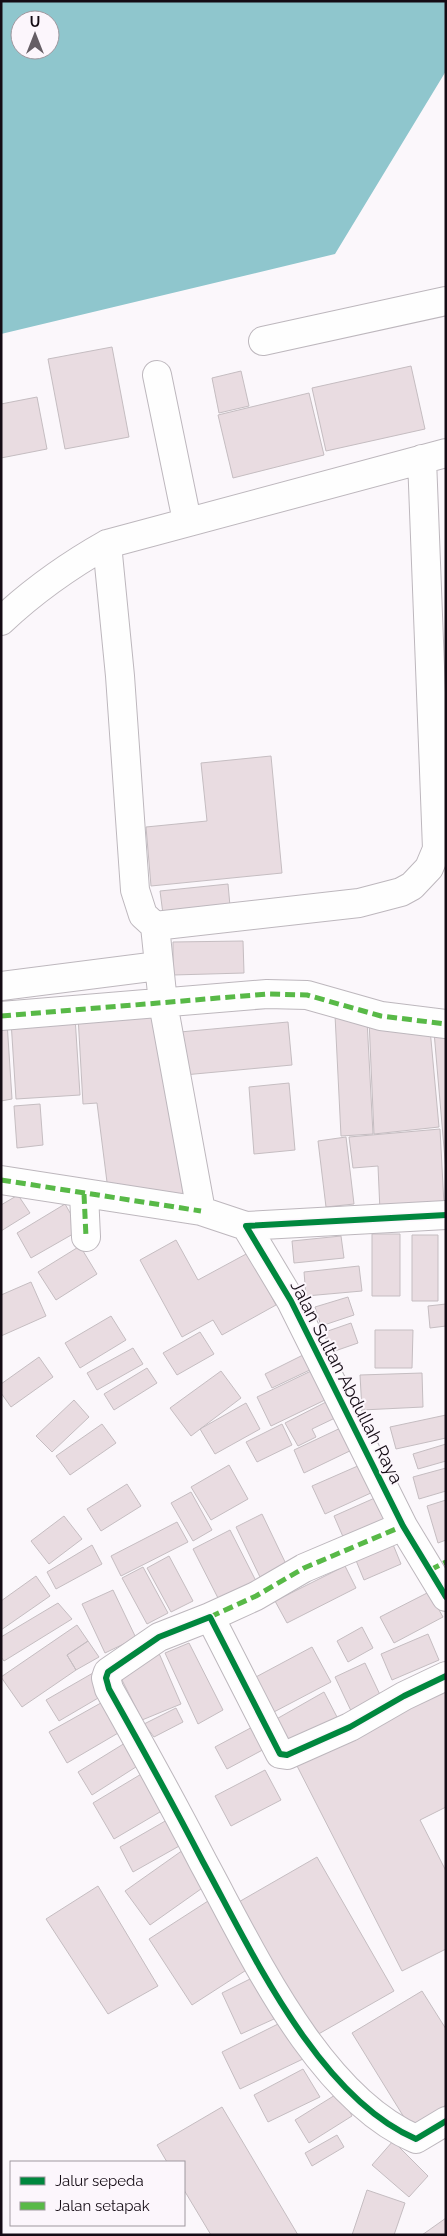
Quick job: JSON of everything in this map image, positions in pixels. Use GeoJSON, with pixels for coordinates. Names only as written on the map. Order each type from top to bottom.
{"type":"FeatureCollection","features":[{"type":"Feature","properties":{"kind":"street"},"geometry":{"type":"LineString","coordinates":[[263,341],[446,301]]}},
{"type":"Feature","properties":{"kind":"street"},"geometry":{"type":"LineString","coordinates":[[156,375],[187,521]]}},
{"type":"Feature","properties":{"kind":"street"},"geometry":{"type":"LineString","coordinates":[[1,621],[29,595],[68,566],[107,544],[434,456],[436,849],[429,868],[412,886],[401,892],[359,903],[155,926]]}},
{"type":"Feature","properties":{"kind":"street"},"geometry":{"type":"LineString","coordinates":[[107,544],[120,676],[135,890],[143,915],[155,926],[163,1003],[201,1211]]}},
{"type":"Feature","properties":{"kind":"street"},"geometry":{"type":"LineString","coordinates":[[1,986],[158,966]]}},
{"type":"Feature","properties":{"kind":"street"},"geometry":{"type":"LineString","coordinates":[[1,1016],[267,994],[307,995],[381,1016],[446,1024]]}},
{"type":"Feature","properties":{"kind":"street"},"geometry":{"type":"LineString","coordinates":[[1,1180],[201,1211],[246,1226],[446,1215]]}},
{"type":"Feature","properties":{"kind":"street"},"geometry":{"type":"LineString","coordinates":[[84,1194],[86,1237]]}},
{"type":"Feature","properties":{"kind":"street","name":"Jalan Sultan Abdullah Raya"},"geometry":{"type":"LineString","coordinates":[[246,1226],[291,1301],[403,1526],[438,1566],[446,1597]]}},
{"type":"Feature","properties":{"kind":"street"},"geometry":{"type":"LineString","coordinates":[[403,1526],[304,1568],[256,1596],[210,1617],[159,1637],[108,1672],[106,1678],[109,1689],[240,1930],[299,2031],[367,2109],[395,2130],[416,2139],[446,2121]]}},
{"type":"Feature","properties":{"kind":"street"},"geometry":{"type":"LineString","coordinates":[[210,1617],[280,1754],[287,1756],[350,1727],[404,1696],[446,1676]]}},
{"type":"Feature","properties":{"kind":"water"},"geometry":{"type":"Polygon","coordinates":[[[1,1],[446,1],[446,71],[335,254],[1,334],[1,1]]]}},
{"type":"Feature","properties":{"kind":"building"},"geometry":{"type":"Polygon","coordinates":[[[112,347],[129,437],[65,449],[48,359],[112,347]]]}},
{"type":"Feature","properties":{"kind":"building"},"geometry":{"type":"Polygon","coordinates":[[[411,366],[425,429],[326,451],[312,388],[411,366]]]}},
{"type":"Feature","properties":{"kind":"building"},"geometry":{"type":"Polygon","coordinates":[[[241,371],[249,406],[219,413],[212,378],[241,371]]]}},
{"type":"Feature","properties":{"kind":"building"},"geometry":{"type":"Polygon","coordinates":[[[309,393],[324,455],[233,478],[218,415],[309,393]]]}},
{"type":"Feature","properties":{"kind":"building"},"geometry":{"type":"Polygon","coordinates":[[[37,397],[47,449],[1,458],[1,404],[37,397]]]}},
{"type":"Feature","properties":{"kind":"building"},"geometry":{"type":"Polygon","coordinates":[[[271,756],[282,873],[151,886],[146,827],[207,821],[201,763],[271,756]]]}},
{"type":"Feature","properties":{"kind":"building"},"geometry":{"type":"Polygon","coordinates":[[[228,884],[230,906],[163,914],[160,891],[228,884]]]}},
{"type":"Feature","properties":{"kind":"building"},"geometry":{"type":"Polygon","coordinates":[[[243,941],[244,973],[173,975],[173,942],[243,941]]]}},
{"type":"Feature","properties":{"kind":"building"},"geometry":{"type":"Polygon","coordinates":[[[158,1012],[184,1200],[108,1190],[97,1103],[83,1104],[78,1016],[158,1012]]]}},
{"type":"Feature","properties":{"kind":"building"},"geometry":{"type":"Polygon","coordinates":[[[335,1015],[367,1020],[373,1134],[341,1136],[335,1015]]]}},
{"type":"Feature","properties":{"kind":"building"},"geometry":{"type":"Polygon","coordinates":[[[75,1017],[80,1095],[16,1099],[11,1021],[75,1017]]]}},
{"type":"Feature","properties":{"kind":"building"},"geometry":{"type":"Polygon","coordinates":[[[369,1020],[430,1029],[439,1127],[374,1134],[369,1020]]]}},
{"type":"Feature","properties":{"kind":"building"},"geometry":{"type":"Polygon","coordinates":[[[7,1022],[12,1099],[1,1101],[1,1023],[7,1022]]]}},
{"type":"Feature","properties":{"kind":"building"},"geometry":{"type":"Polygon","coordinates":[[[288,1022],[292,1065],[184,1075],[180,1032],[288,1022]]]}},
{"type":"Feature","properties":{"kind":"building"},"geometry":{"type":"Polygon","coordinates":[[[434,1032],[446,1034],[446,1171],[434,1032]]]}},
{"type":"Feature","properties":{"kind":"building"},"geometry":{"type":"Polygon","coordinates":[[[289,1083],[295,1150],[254,1154],[249,1087],[289,1083]]]}},
{"type":"Feature","properties":{"kind":"building"},"geometry":{"type":"Polygon","coordinates":[[[40,1104],[43,1145],[17,1148],[14,1106],[40,1104]]]}},
{"type":"Feature","properties":{"kind":"building"},"geometry":{"type":"Polygon","coordinates":[[[440,1129],[444,1205],[380,1211],[378,1166],[353,1168],[349,1137],[440,1129]]]}},
{"type":"Feature","properties":{"kind":"building"},"geometry":{"type":"Polygon","coordinates":[[[346,1137],[354,1204],[326,1207],[318,1141],[346,1137]]]}},
{"type":"Feature","properties":{"kind":"building"},"geometry":{"type":"Polygon","coordinates":[[[18,1195],[30,1213],[1,1231],[1,1205],[18,1195]]]}},
{"type":"Feature","properties":{"kind":"building"},"geometry":{"type":"Polygon","coordinates":[[[65,1204],[80,1230],[31,1258],[17,1233],[65,1204]]]}},
{"type":"Feature","properties":{"kind":"building"},"geometry":{"type":"Polygon","coordinates":[[[372,1234],[400,1234],[400,1296],[372,1296],[372,1234]]]}},
{"type":"Feature","properties":{"kind":"building"},"geometry":{"type":"Polygon","coordinates":[[[412,1235],[438,1235],[438,1301],[412,1301],[412,1235]]]}},
{"type":"Feature","properties":{"kind":"building"},"geometry":{"type":"Polygon","coordinates":[[[341,1236],[344,1258],[294,1263],[292,1241],[341,1236]]]}},
{"type":"Feature","properties":{"kind":"building"},"geometry":{"type":"Polygon","coordinates":[[[176,1240],[198,1280],[248,1253],[276,1305],[222,1335],[213,1320],[182,1337],[140,1260],[176,1240]]]}},
{"type":"Feature","properties":{"kind":"building"},"geometry":{"type":"Polygon","coordinates":[[[80,1246],[97,1274],[56,1300],[38,1272],[80,1246]]]}},
{"type":"Feature","properties":{"kind":"building"},"geometry":{"type":"Polygon","coordinates":[[[359,1266],[362,1291],[306,1296],[304,1272],[359,1266]]]}},
{"type":"Feature","properties":{"kind":"building"},"geometry":{"type":"Polygon","coordinates":[[[31,1282],[46,1316],[1,1336],[1,1295],[31,1282]]]}},
{"type":"Feature","properties":{"kind":"building"},"geometry":{"type":"Polygon","coordinates":[[[348,1297],[354,1315],[321,1326],[315,1307],[348,1297]]]}},
{"type":"Feature","properties":{"kind":"building"},"geometry":{"type":"Polygon","coordinates":[[[446,1304],[446,1326],[430,1328],[428,1306],[446,1304]]]}},
{"type":"Feature","properties":{"kind":"building"},"geometry":{"type":"Polygon","coordinates":[[[111,1316],[126,1340],[80,1368],[65,1343],[111,1316]]]}},
{"type":"Feature","properties":{"kind":"building"},"geometry":{"type":"Polygon","coordinates":[[[351,1323],[358,1343],[332,1352],[325,1332],[351,1323]]]}},
{"type":"Feature","properties":{"kind":"building"},"geometry":{"type":"Polygon","coordinates":[[[375,1330],[413,1330],[412,1368],[375,1368],[375,1330]]]}},
{"type":"Feature","properties":{"kind":"building"},"geometry":{"type":"Polygon","coordinates":[[[200,1332],[214,1354],[177,1375],[163,1353],[200,1332]]]}},
{"type":"Feature","properties":{"kind":"building"},"geometry":{"type":"Polygon","coordinates":[[[133,1348],[143,1364],[97,1390],[87,1373],[133,1348]]]}},
{"type":"Feature","properties":{"kind":"building"},"geometry":{"type":"Polygon","coordinates":[[[307,1353],[314,1368],[272,1388],[265,1374],[307,1353]]]}},
{"type":"Feature","properties":{"kind":"building"},"geometry":{"type":"Polygon","coordinates":[[[39,1357],[53,1377],[11,1407],[1,1393],[1,1384],[39,1357]]]}},
{"type":"Feature","properties":{"kind":"building"},"geometry":{"type":"Polygon","coordinates":[[[147,1368],[157,1383],[114,1410],[104,1394],[147,1368]]]}},
{"type":"Feature","properties":{"kind":"building"},"geometry":{"type":"Polygon","coordinates":[[[221,1371],[241,1398],[191,1436],[170,1408],[221,1371]]]}},
{"type":"Feature","properties":{"kind":"building"},"geometry":{"type":"Polygon","coordinates":[[[311,1371],[325,1400],[271,1426],[257,1397],[311,1371]]]}},
{"type":"Feature","properties":{"kind":"building"},"geometry":{"type":"Polygon","coordinates":[[[422,1373],[423,1407],[362,1410],[360,1375],[422,1373]]]}},
{"type":"Feature","properties":{"kind":"building"},"geometry":{"type":"Polygon","coordinates":[[[74,1400],[89,1417],[52,1452],[36,1436],[74,1400]]]}},
{"type":"Feature","properties":{"kind":"building"},"geometry":{"type":"Polygon","coordinates":[[[326,1402],[335,1418],[312,1429],[316,1437],[298,1446],[285,1423],[326,1402]]]}},
{"type":"Feature","properties":{"kind":"building"},"geometry":{"type":"Polygon","coordinates":[[[246,1403],[260,1429],[215,1454],[200,1429],[246,1403]]]}},
{"type":"Feature","properties":{"kind":"building"},"geometry":{"type":"Polygon","coordinates":[[[446,1415],[446,1438],[396,1449],[390,1427],[446,1415]]]}},
{"type":"Feature","properties":{"kind":"building"},"geometry":{"type":"Polygon","coordinates":[[[102,1424],[116,1443],[70,1475],[56,1456],[102,1424]]]}},
{"type":"Feature","properties":{"kind":"building"},"geometry":{"type":"Polygon","coordinates":[[[282,1424],[292,1445],[257,1462],[246,1442],[282,1424]]]}},
{"type":"Feature","properties":{"kind":"building"},"geometry":{"type":"Polygon","coordinates":[[[347,1425],[358,1447],[304,1473],[294,1450],[347,1425]]]}},
{"type":"Feature","properties":{"kind":"building"},"geometry":{"type":"Polygon","coordinates":[[[446,1444],[446,1461],[418,1469],[413,1454],[446,1444]]]}},
{"type":"Feature","properties":{"kind":"building"},"geometry":{"type":"Polygon","coordinates":[[[229,1465],[248,1499],[211,1520],[191,1487],[229,1465]]]}},
{"type":"Feature","properties":{"kind":"building"},"geometry":{"type":"Polygon","coordinates":[[[360,1465],[373,1492],[325,1514],[312,1486],[360,1465]]]}},
{"type":"Feature","properties":{"kind":"building"},"geometry":{"type":"Polygon","coordinates":[[[446,1468],[446,1491],[419,1499],[413,1477],[446,1468]]]}},
{"type":"Feature","properties":{"kind":"building"},"geometry":{"type":"Polygon","coordinates":[[[127,1484],[141,1506],[101,1531],[87,1509],[127,1484]]]}},
{"type":"Feature","properties":{"kind":"building"},"geometry":{"type":"Polygon","coordinates":[[[191,1492],[212,1530],[193,1541],[171,1503],[191,1492]]]}},
{"type":"Feature","properties":{"kind":"building"},"geometry":{"type":"Polygon","coordinates":[[[377,1497],[387,1520],[344,1539],[334,1516],[377,1497]]]}},
{"type":"Feature","properties":{"kind":"building"},"geometry":{"type":"Polygon","coordinates":[[[446,1500],[446,1540],[438,1543],[427,1506],[446,1500]]]}},
{"type":"Feature","properties":{"kind":"building"},"geometry":{"type":"Polygon","coordinates":[[[262,1514],[286,1564],[260,1577],[236,1527],[262,1514]]]}},
{"type":"Feature","properties":{"kind":"building"},"geometry":{"type":"Polygon","coordinates":[[[64,1516],[82,1539],[49,1564],[31,1541],[64,1516]]]}},
{"type":"Feature","properties":{"kind":"building"},"geometry":{"type":"Polygon","coordinates":[[[177,1522],[188,1542],[121,1576],[111,1556],[177,1522]]]}},
{"type":"Feature","properties":{"kind":"building"},"geometry":{"type":"Polygon","coordinates":[[[230,1530],[256,1581],[219,1600],[193,1549],[230,1530]]]}},
{"type":"Feature","properties":{"kind":"building"},"geometry":{"type":"Polygon","coordinates":[[[392,1542],[401,1564],[364,1580],[355,1558],[392,1542]]]}},
{"type":"Feature","properties":{"kind":"building"},"geometry":{"type":"Polygon","coordinates":[[[92,1545],[102,1564],[56,1589],[47,1572],[92,1545]]]}},
{"type":"Feature","properties":{"kind":"building"},"geometry":{"type":"Polygon","coordinates":[[[169,1556],[193,1601],[171,1612],[147,1568],[169,1556]]]}},
{"type":"Feature","properties":{"kind":"building"},"geometry":{"type":"Polygon","coordinates":[[[345,1566],[356,1588],[287,1623],[275,1601],[345,1566]]]}},
{"type":"Feature","properties":{"kind":"building"},"geometry":{"type":"Polygon","coordinates":[[[143,1567],[168,1613],[147,1624],[122,1578],[143,1567]]]}},
{"type":"Feature","properties":{"kind":"building"},"geometry":{"type":"Polygon","coordinates":[[[36,1576],[50,1596],[1,1630],[1,1601],[36,1576]]]}},
{"type":"Feature","properties":{"kind":"building"},"geometry":{"type":"Polygon","coordinates":[[[113,1590],[136,1638],[105,1653],[82,1604],[113,1590]]]}},
{"type":"Feature","properties":{"kind":"building"},"geometry":{"type":"Polygon","coordinates":[[[429,1592],[443,1617],[394,1643],[380,1617],[429,1592]]]}},
{"type":"Feature","properties":{"kind":"building"},"geometry":{"type":"Polygon","coordinates":[[[58,1603],[72,1619],[4,1661],[1,1657],[1,1637],[58,1603]]]}},
{"type":"Feature","properties":{"kind":"building"},"geometry":{"type":"Polygon","coordinates":[[[77,1625],[88,1641],[67,1655],[76,1670],[22,1707],[1,1677],[77,1625]]]}},
{"type":"Feature","properties":{"kind":"building"},"geometry":{"type":"Polygon","coordinates":[[[362,1627],[373,1648],[348,1662],[337,1641],[362,1627]]]}},
{"type":"Feature","properties":{"kind":"building"},"geometry":{"type":"Polygon","coordinates":[[[428,1634],[439,1660],[392,1680],[381,1654],[428,1634]]]}},
{"type":"Feature","properties":{"kind":"building"},"geometry":{"type":"Polygon","coordinates":[[[88,1641],[99,1657],[76,1670],[67,1655],[88,1641]]]}},
{"type":"Feature","properties":{"kind":"building"},"geometry":{"type":"Polygon","coordinates":[[[189,1643],[223,1710],[198,1724],[165,1653],[189,1643]]]}},
{"type":"Feature","properties":{"kind":"building"},"geometry":{"type":"Polygon","coordinates":[[[312,1647],[331,1682],[272,1713],[254,1678],[312,1647]]]}},
{"type":"Feature","properties":{"kind":"building"},"geometry":{"type":"Polygon","coordinates":[[[158,1651],[181,1704],[142,1720],[118,1672],[158,1651]]]}},
{"type":"Feature","properties":{"kind":"building"},"geometry":{"type":"Polygon","coordinates":[[[365,1663],[383,1701],[353,1715],[335,1677],[365,1663]]]}},
{"type":"Feature","properties":{"kind":"building"},"geometry":{"type":"Polygon","coordinates":[[[93,1673],[105,1694],[59,1721],[46,1700],[93,1673]]]}},
{"type":"Feature","properties":{"kind":"building"},"geometry":{"type":"Polygon","coordinates":[[[442,1688],[446,1694],[446,1807],[420,1820],[446,1871],[446,1949],[402,1971],[295,1762],[442,1688]]]}},
{"type":"Feature","properties":{"kind":"building"},"geometry":{"type":"Polygon","coordinates":[[[324,1692],[337,1717],[287,1746],[273,1721],[324,1692]]]}},
{"type":"Feature","properties":{"kind":"building"},"geometry":{"type":"Polygon","coordinates":[[[108,1699],[125,1729],[67,1763],[49,1732],[108,1699]]]}},
{"type":"Feature","properties":{"kind":"building"},"geometry":{"type":"Polygon","coordinates":[[[176,1708],[183,1722],[154,1737],[144,1724],[176,1708]]]}},
{"type":"Feature","properties":{"kind":"building"},"geometry":{"type":"Polygon","coordinates":[[[258,1724],[270,1746],[227,1769],[215,1747],[258,1724]]]}},
{"type":"Feature","properties":{"kind":"building"},"geometry":{"type":"Polygon","coordinates":[[[125,1743],[139,1765],[92,1795],[78,1772],[125,1743]]]}},
{"type":"Feature","properties":{"kind":"building"},"geometry":{"type":"Polygon","coordinates":[[[265,1770],[281,1800],[231,1826],[215,1796],[265,1770]]]}},
{"type":"Feature","properties":{"kind":"building"},"geometry":{"type":"Polygon","coordinates":[[[143,1773],[165,1809],[114,1839],[93,1803],[143,1773]]]}},
{"type":"Feature","properties":{"kind":"building"},"geometry":{"type":"Polygon","coordinates":[[[167,1820],[181,1845],[133,1872],[120,1847],[167,1820]]]}},
{"type":"Feature","properties":{"kind":"building"},"geometry":{"type":"Polygon","coordinates":[[[183,1850],[208,1884],[150,1925],[125,1891],[183,1850]]]}},
{"type":"Feature","properties":{"kind":"building"},"geometry":{"type":"Polygon","coordinates":[[[317,1857],[394,1991],[315,2036],[237,1903],[317,1857]]]}},
{"type":"Feature","properties":{"kind":"building"},"geometry":{"type":"Polygon","coordinates":[[[98,1886],[158,1986],[108,2014],[46,1919],[98,1886]]]}},
{"type":"Feature","properties":{"kind":"building"},"geometry":{"type":"Polygon","coordinates":[[[208,1901],[251,1967],[192,2005],[149,1939],[208,1901]]]}},
{"type":"Feature","properties":{"kind":"building"},"geometry":{"type":"Polygon","coordinates":[[[254,1977],[274,2019],[241,2034],[222,1993],[254,1977]]]}},
{"type":"Feature","properties":{"kind":"building"},"geometry":{"type":"Polygon","coordinates":[[[422,1991],[446,2029],[446,2105],[410,2127],[352,2033],[422,1991]]]}},
{"type":"Feature","properties":{"kind":"building"},"geometry":{"type":"Polygon","coordinates":[[[284,2021],[303,2059],[240,2089],[222,2052],[284,2021]]]}},
{"type":"Feature","properties":{"kind":"building"},"geometry":{"type":"Polygon","coordinates":[[[303,2069],[320,2097],[268,2122],[254,2095],[303,2069]]]}},
{"type":"Feature","properties":{"kind":"building"},"geometry":{"type":"Polygon","coordinates":[[[340,2092],[352,2116],[309,2143],[295,2120],[340,2092]]]}},
{"type":"Feature","properties":{"kind":"building"},"geometry":{"type":"Polygon","coordinates":[[[222,2107],[298,2235],[211,2235],[185,2192],[185,2161],[166,2161],[157,2145],[222,2107]]]}},
{"type":"Feature","properties":{"kind":"building"},"geometry":{"type":"Polygon","coordinates":[[[337,2135],[344,2147],[312,2166],[305,2153],[337,2135]]]}},
{"type":"Feature","properties":{"kind":"building"},"geometry":{"type":"Polygon","coordinates":[[[393,2141],[428,2176],[409,2197],[372,2165],[393,2141]]]}},
{"type":"Feature","properties":{"kind":"building"},"geometry":{"type":"Polygon","coordinates":[[[367,2190],[405,2203],[394,2235],[352,2235],[367,2190]]]}},
{"type":"Feature","properties":{"kind":"building"},"geometry":{"type":"Polygon","coordinates":[[[446,2218],[446,2235],[422,2235],[446,2218]]]}},
{"type":"Feature","properties":{"kind":"marked path"},"geometry":{"type":"LineString","coordinates":[[1,1016],[267,994],[307,995],[381,1016],[446,1024]]}},
{"type":"Feature","properties":{"kind":"marked path"},"geometry":{"type":"LineString","coordinates":[[1,1180],[201,1211]]}},
{"type":"Feature","properties":{"kind":"marked path"},"geometry":{"type":"LineString","coordinates":[[84,1194],[86,1237]]}},
{"type":"Feature","properties":{"kind":"marked path"},"geometry":{"type":"LineString","coordinates":[[210,1617],[256,1596],[304,1568],[403,1526]]}},
{"type":"Feature","properties":{"kind":"marked path"},"geometry":{"type":"LineString","coordinates":[[430,1570],[446,1562]]}},
{"type":"Feature","properties":{"kind":"cycle path"},"geometry":{"type":"LineString","coordinates":[[446,1215],[246,1226],[291,1301],[403,1526],[446,1597]]}},
{"type":"Feature","properties":{"kind":"cycle path"},"geometry":{"type":"LineString","coordinates":[[446,1676],[404,1696],[350,1727],[287,1755],[280,1754],[210,1617],[159,1637],[108,1672],[106,1678],[109,1689],[243,1937],[266,1978],[318,2057],[348,2091],[381,2119],[416,2139],[446,2121]]}}]}
